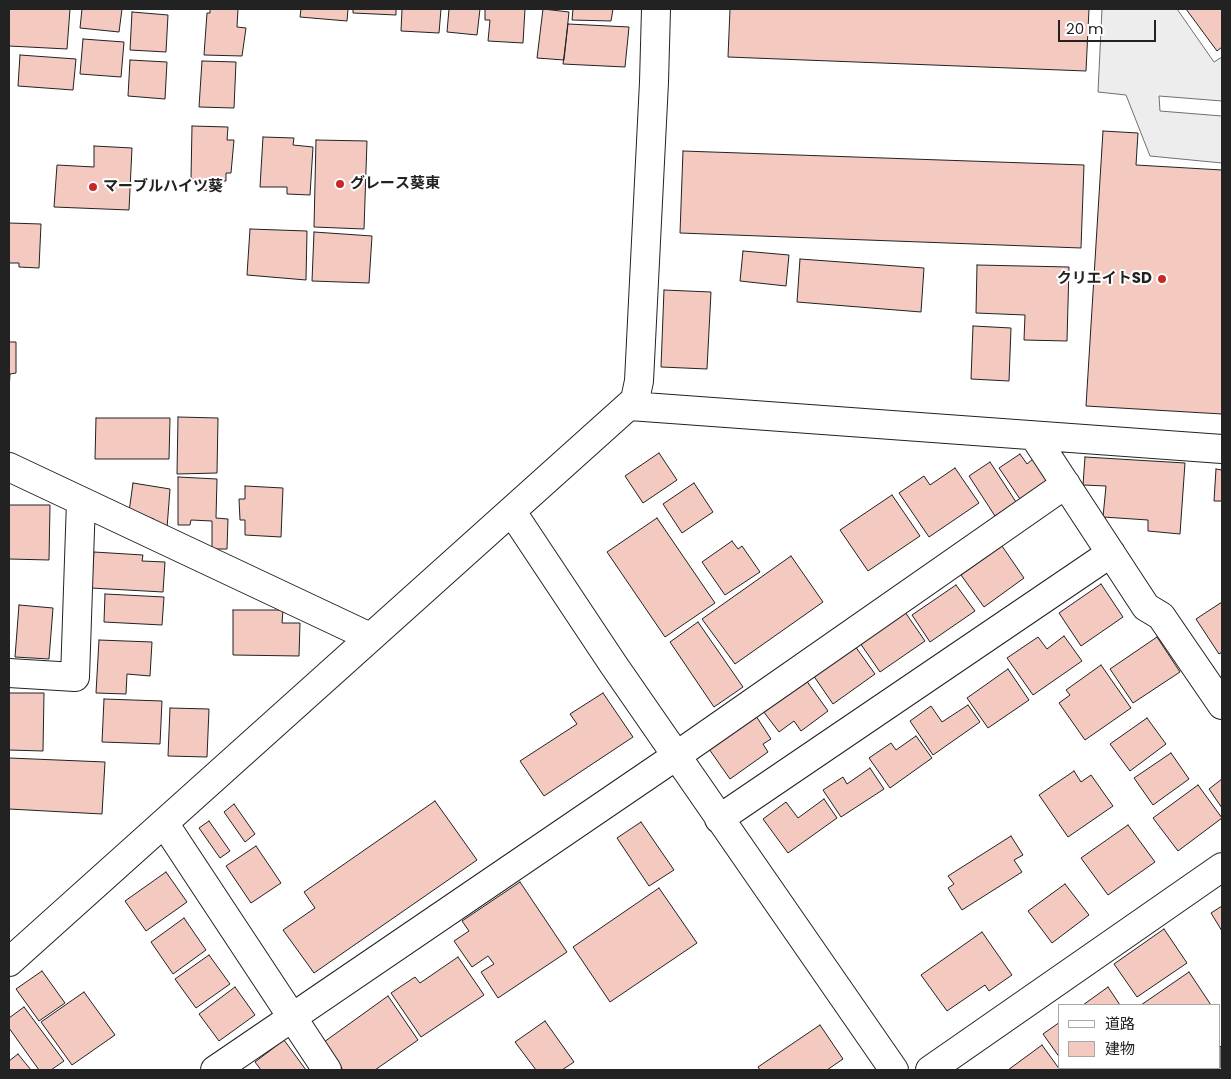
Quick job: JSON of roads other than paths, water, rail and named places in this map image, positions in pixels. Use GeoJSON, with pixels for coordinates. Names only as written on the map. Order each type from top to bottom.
{"type":"FeatureCollection","features":[{"type":"Feature","properties":{"kind":"street"},"geometry":{"type":"LineString","coordinates":[[9,962],[630,406],[638,395],[656,9]]}},
{"type":"Feature","properties":{"kind":"street"},"geometry":{"type":"LineString","coordinates":[[630,406],[1222,449]]}},
{"type":"Feature","properties":{"kind":"street"},"geometry":{"type":"LineString","coordinates":[[1034,436],[1146,607],[1161,616],[1222,704]]}},
{"type":"Feature","properties":{"kind":"street"},"geometry":{"type":"LineString","coordinates":[[9,467],[370,637]]}},
{"type":"Feature","properties":{"kind":"street"},"geometry":{"type":"LineString","coordinates":[[215,1070],[676,756],[1066,484]]}},
{"type":"Feature","properties":{"kind":"street"},"geometry":{"type":"LineString","coordinates":[[9,673],[75,677],[80,501]]}},
{"type":"Feature","properties":{"kind":"street"},"geometry":{"type":"LineString","coordinates":[[512,512],[613,664],[894,1070]]}},
{"type":"Feature","properties":{"kind":"street"},"geometry":{"type":"LineString","coordinates":[[719,818],[1111,553]]}},
{"type":"Feature","properties":{"kind":"street"},"geometry":{"type":"LineString","coordinates":[[164,823],[327,1070]]}},
{"type":"Feature","properties":{"kind":"street"},"geometry":{"type":"LineString","coordinates":[[930,1070],[1222,867]]}},
{"type":"Feature","properties":{"kind":"place","name":"グレース葵東"},"geometry":{"type":"Point","coordinates":[340,184]}},
{"type":"Feature","properties":{"kind":"place","name":"マーブルハイツ葵"},"geometry":{"type":"Point","coordinates":[93,187]}},
{"type":"Feature","properties":{"kind":"place","name":"クリエイトSD"},"geometry":{"type":"Point","coordinates":[1162,279]}}]}
